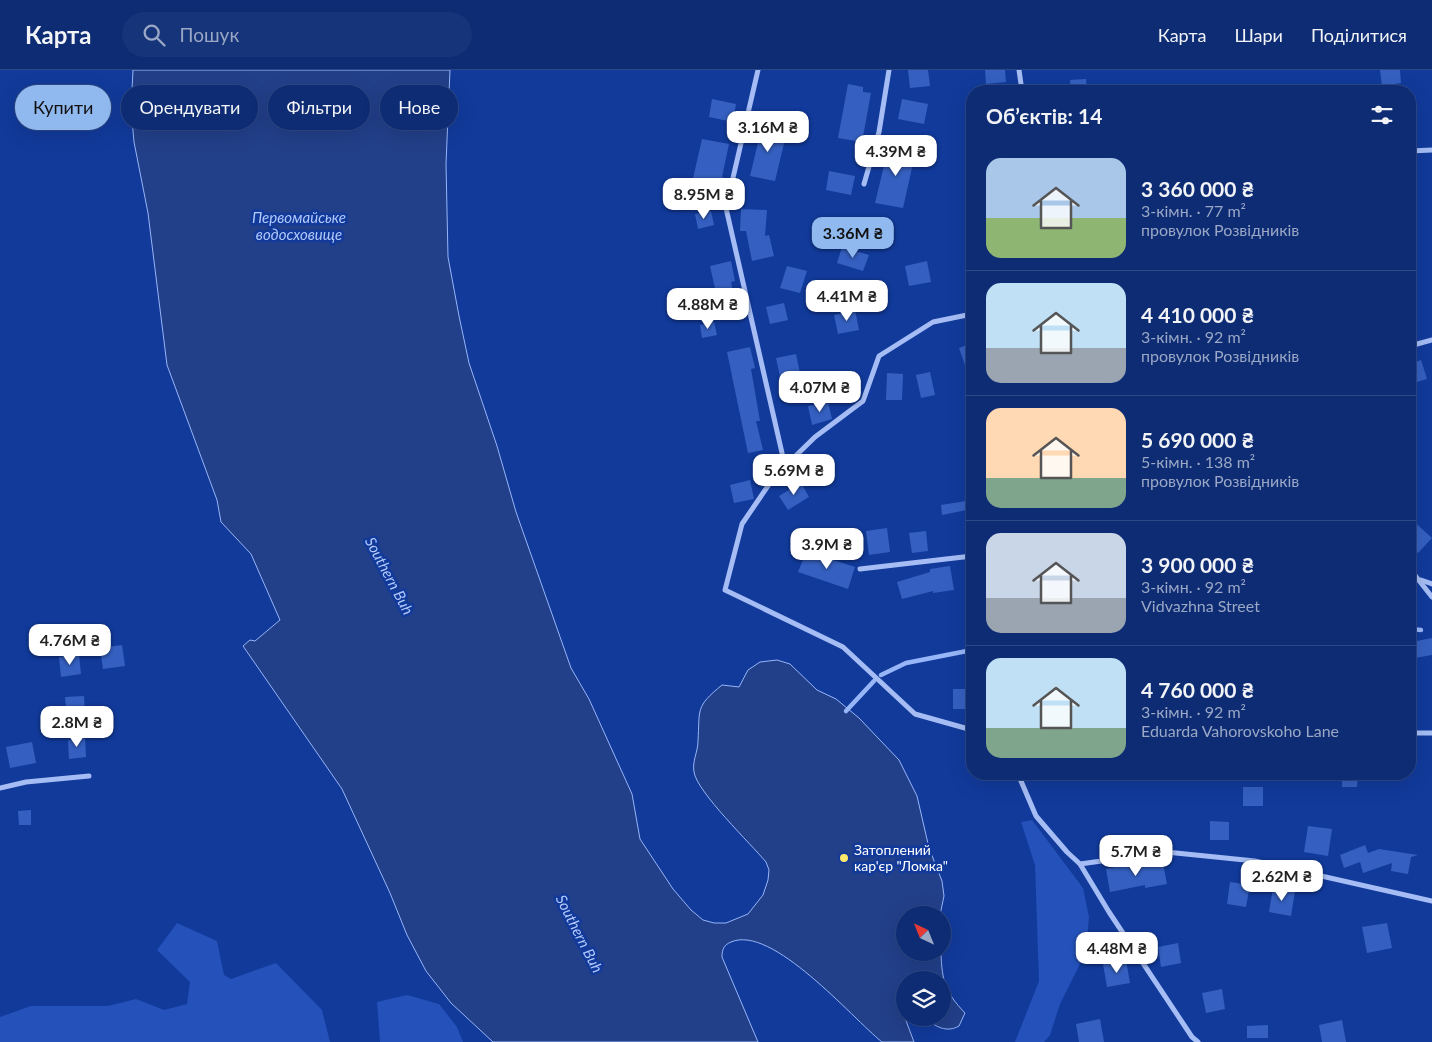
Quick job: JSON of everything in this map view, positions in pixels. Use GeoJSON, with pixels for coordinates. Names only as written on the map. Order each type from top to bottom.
{"type":"FeatureCollection","features":[{"type":"Feature","properties":{"kind":"street"},"geometry":{"type":"LineString","coordinates":[[758,70],[726,208],[785,466]]}},
{"type":"Feature","properties":{"kind":"street"},"geometry":{"type":"LineString","coordinates":[[864,184],[879,132],[889,70]]}},
{"type":"Feature","properties":{"kind":"street"},"geometry":{"type":"LineString","coordinates":[[1020,70],[1021,85]]}},
{"type":"Feature","properties":{"kind":"street"},"geometry":{"type":"LineString","coordinates":[[1416,151],[1432,150]]}},
{"type":"Feature","properties":{"kind":"street"},"geometry":{"type":"LineString","coordinates":[[966,315],[933,322],[879,356],[863,401],[815,437],[774,477],[742,524],[725,590],[843,647],[915,714],[966,728]]}},
{"type":"Feature","properties":{"kind":"street"},"geometry":{"type":"LineString","coordinates":[[1416,344],[1432,340]]}},
{"type":"Feature","properties":{"kind":"street"},"geometry":{"type":"LineString","coordinates":[[860,568],[966,557]]}},
{"type":"Feature","properties":{"kind":"street"},"geometry":{"type":"LineString","coordinates":[[1416,576],[1432,597]]}},
{"type":"Feature","properties":{"kind":"street"},"geometry":{"type":"LineString","coordinates":[[1419,579],[1432,584]]}},
{"type":"Feature","properties":{"kind":"street"},"geometry":{"type":"LineString","coordinates":[[1416,733],[1432,733]]}},
{"type":"Feature","properties":{"kind":"street"},"geometry":{"type":"LineString","coordinates":[[0,788],[26,782],[89,776]]}},
{"type":"Feature","properties":{"kind":"street"},"geometry":{"type":"LineString","coordinates":[[1021,780],[1036,816],[1080,864],[1109,912],[1192,1037],[1198,1042]]}},
{"type":"Feature","properties":{"kind":"street"},"geometry":{"type":"LineString","coordinates":[[1080,864],[1166,852],[1255,861],[1432,901]]}},
{"type":"Feature","properties":{"kind":"shaded area"},"geometry":{"type":"Polygon","coordinates":[[[1032,820],[1083,888],[1089,917],[1086,952],[1060,1004],[1050,1035],[1044,1042],[1015,1042],[1039,981],[1035,865],[1021,822],[1032,820]]]}},
{"type":"Feature","properties":{"kind":"shaded area"},"geometry":{"type":"Polygon","coordinates":[[[177,923],[217,941],[224,975],[231,979],[276,963],[322,1010],[330,1042],[0,1042],[0,1017],[31,1006],[108,1006],[136,999],[164,1010],[187,1004],[190,982],[157,950],[177,923]]]}},
{"type":"Feature","properties":{"kind":"shaded area"},"geometry":{"type":"Polygon","coordinates":[[[407,995],[439,1004],[457,1027],[463,1042],[380,1042],[377,1002],[407,995]]]}},
{"type":"Feature","properties":{"kind":"water","name":"Первомайське водосховище"},"geometry":{"type":"Polygon","coordinates":[[[133,70],[450,70],[449,85],[380,85],[380,130],[447,130],[446,164],[448,257],[469,363],[497,446],[516,512],[571,668],[589,699],[632,794],[640,839],[673,889],[691,910],[703,920],[714,923],[726,923],[748,914],[763,895],[769,870],[766,862],[714,805],[697,781],[694,772],[694,760],[698,745],[699,715],[703,704],[713,692],[722,685],[739,687],[748,670],[760,662],[777,660],[790,664],[817,690],[836,699],[859,718],[899,760],[917,796],[929,848],[942,881],[944,896],[942,906],[896,906],[896,961],[941,961],[942,971],[896,971],[896,1026],[908,1026],[914,1042],[882,1042],[811,976],[789,959],[768,947],[748,940],[729,943],[722,952],[722,957],[758,1042],[493,1042],[451,1003],[426,971],[407,935],[390,893],[342,789],[243,646],[250,640],[255,641],[280,620],[251,554],[221,522],[217,500],[167,365],[148,213],[133,130],[258,130],[258,85],[132,85],[133,70]]]}},
{"type":"Feature","properties":{"kind":"water","name":"Первомайське водосховище"},"geometry":{"type":"Polygon","coordinates":[[[951,996],[965,1013],[959,1026],[950,1029],[937,1026],[951,1026],[951,996]]]}},
{"type":"Feature","properties":{"kind":"building"},"geometry":{"type":"Polygon","coordinates":[[[908,70],[928,70],[930,86],[910,88],[908,70]]]}},
{"type":"Feature","properties":{"kind":"building"},"geometry":{"type":"Polygon","coordinates":[[[985,70],[1005,70],[1006,82],[986,84],[985,70]]]}},
{"type":"Feature","properties":{"kind":"building"},"geometry":{"type":"Polygon","coordinates":[[[1380,70],[1400,70],[1401,83],[1382,85],[1380,70]]]}},
{"type":"Feature","properties":{"kind":"building"},"geometry":{"type":"Polygon","coordinates":[[[1086,79],[1086,85],[1070,85],[1070,80],[1086,79]]]}},
{"type":"Feature","properties":{"kind":"building"},"geometry":{"type":"Polygon","coordinates":[[[848,84],[863,87],[863,92],[871,93],[862,142],[838,138],[848,84]]]}},
{"type":"Feature","properties":{"kind":"building"},"geometry":{"type":"Polygon","coordinates":[[[712,99],[736,104],[733,122],[709,117],[712,99]]]}},
{"type":"Feature","properties":{"kind":"building"},"geometry":{"type":"Polygon","coordinates":[[[902,99],[928,104],[924,124],[898,119],[902,99]]]}},
{"type":"Feature","properties":{"kind":"building"},"geometry":{"type":"Polygon","coordinates":[[[762,126],[787,131],[775,181],[750,176],[762,126]]]}},
{"type":"Feature","properties":{"kind":"building"},"geometry":{"type":"Polygon","coordinates":[[[702,139],[729,144],[722,177],[725,178],[720,202],[689,196],[702,139]]]}},
{"type":"Feature","properties":{"kind":"building"},"geometry":{"type":"Polygon","coordinates":[[[889,145],[916,150],[903,208],[875,203],[889,145]]]}},
{"type":"Feature","properties":{"kind":"building"},"geometry":{"type":"Polygon","coordinates":[[[829,171],[855,176],[851,195],[826,190],[829,171]]]}},
{"type":"Feature","properties":{"kind":"building"},"geometry":{"type":"Polygon","coordinates":[[[741,209],[767,210],[765,236],[769,235],[774,256],[752,261],[746,231],[740,231],[741,209]]]}},
{"type":"Feature","properties":{"kind":"building"},"geometry":{"type":"Polygon","coordinates":[[[711,211],[714,225],[698,229],[695,214],[711,211]]]}},
{"type":"Feature","properties":{"kind":"building"},"geometry":{"type":"Polygon","coordinates":[[[842,247],[869,255],[863,271],[837,263],[842,247]]]}},
{"type":"Feature","properties":{"kind":"building"},"geometry":{"type":"Polygon","coordinates":[[[731,261],[735,281],[731,282],[736,307],[717,311],[713,294],[716,293],[710,266],[731,261]]]}},
{"type":"Feature","properties":{"kind":"building"},"geometry":{"type":"Polygon","coordinates":[[[927,261],[931,282],[909,286],[905,266],[927,261]]]}},
{"type":"Feature","properties":{"kind":"building"},"geometry":{"type":"Polygon","coordinates":[[[787,266],[807,271],[800,293],[780,288],[787,266]]]}},
{"type":"Feature","properties":{"kind":"building"},"geometry":{"type":"Polygon","coordinates":[[[784,303],[788,320],[770,324],[766,307],[784,303]]]}},
{"type":"Feature","properties":{"kind":"building"},"geometry":{"type":"Polygon","coordinates":[[[855,310],[859,330],[838,334],[834,315],[855,310]]]}},
{"type":"Feature","properties":{"kind":"building"},"geometry":{"type":"Polygon","coordinates":[[[714,322],[717,335],[702,338],[700,325],[714,322]]]}},
{"type":"Feature","properties":{"kind":"building"},"geometry":{"type":"Polygon","coordinates":[[[966,345],[966,368],[959,348],[966,345]]]}},
{"type":"Feature","properties":{"kind":"building"},"geometry":{"type":"Polygon","coordinates":[[[750,347],[755,368],[751,369],[760,421],[756,421],[763,450],[748,453],[727,352],[750,347]]]}},
{"type":"Feature","properties":{"kind":"building"},"geometry":{"type":"Polygon","coordinates":[[[796,354],[800,373],[780,377],[776,358],[796,354]]]}},
{"type":"Feature","properties":{"kind":"building"},"geometry":{"type":"Polygon","coordinates":[[[1421,360],[1427,379],[1416,382],[1416,362],[1421,360]]]}},
{"type":"Feature","properties":{"kind":"building"},"geometry":{"type":"Polygon","coordinates":[[[930,372],[935,395],[921,398],[916,375],[930,372]]]}},
{"type":"Feature","properties":{"kind":"building"},"geometry":{"type":"Polygon","coordinates":[[[887,373],[903,374],[902,400],[886,400],[887,373]]]}},
{"type":"Feature","properties":{"kind":"building"},"geometry":{"type":"Polygon","coordinates":[[[851,376],[855,393],[837,397],[834,380],[851,376]]]}},
{"type":"Feature","properties":{"kind":"building"},"geometry":{"type":"Polygon","coordinates":[[[828,402],[832,419],[812,425],[808,406],[828,402]]]}},
{"type":"Feature","properties":{"kind":"building"},"geometry":{"type":"Polygon","coordinates":[[[750,480],[754,499],[734,503],[730,485],[750,480]]]}},
{"type":"Feature","properties":{"kind":"building"},"geometry":{"type":"Polygon","coordinates":[[[801,483],[809,497],[788,510],[779,496],[801,483]]]}},
{"type":"Feature","properties":{"kind":"building"},"geometry":{"type":"Polygon","coordinates":[[[966,501],[966,510],[942,515],[941,505],[966,501]]]}},
{"type":"Feature","properties":{"kind":"building"},"geometry":{"type":"Polygon","coordinates":[[[1416,523],[1432,538],[1418,553],[1416,551],[1416,523]]]}},
{"type":"Feature","properties":{"kind":"building"},"geometry":{"type":"Polygon","coordinates":[[[887,528],[890,552],[869,555],[866,531],[887,528]]]}},
{"type":"Feature","properties":{"kind":"building"},"geometry":{"type":"Polygon","coordinates":[[[926,531],[928,551],[912,553],[909,533],[926,531]]]}},
{"type":"Feature","properties":{"kind":"building"},"geometry":{"type":"Polygon","coordinates":[[[806,552],[827,560],[827,558],[855,567],[848,589],[798,572],[806,552]]]}},
{"type":"Feature","properties":{"kind":"building"},"geometry":{"type":"Polygon","coordinates":[[[950,566],[954,590],[933,593],[933,591],[902,599],[897,582],[930,572],[930,569],[950,566]]]}},
{"type":"Feature","properties":{"kind":"building"},"geometry":{"type":"Polygon","coordinates":[[[99,634],[101,647],[83,649],[82,637],[99,634]]]}},
{"type":"Feature","properties":{"kind":"building"},"geometry":{"type":"Polygon","coordinates":[[[1432,638],[1432,655],[1416,658],[1416,641],[1432,638]]]}},
{"type":"Feature","properties":{"kind":"building"},"geometry":{"type":"Polygon","coordinates":[[[122,645],[125,666],[103,669],[100,648],[122,645]]]}},
{"type":"Feature","properties":{"kind":"building"},"geometry":{"type":"Polygon","coordinates":[[[79,655],[81,674],[61,677],[59,657],[79,655]]]}},
{"type":"Feature","properties":{"kind":"building"},"geometry":{"type":"Polygon","coordinates":[[[953,689],[966,689],[966,709],[953,709],[953,689]]]}},
{"type":"Feature","properties":{"kind":"building"},"geometry":{"type":"Polygon","coordinates":[[[84,696],[85,716],[67,718],[65,697],[84,696]]]}},
{"type":"Feature","properties":{"kind":"building"},"geometry":{"type":"Polygon","coordinates":[[[85,738],[86,757],[69,759],[68,740],[85,738]]]}},
{"type":"Feature","properties":{"kind":"building"},"geometry":{"type":"Polygon","coordinates":[[[32,742],[36,763],[10,768],[6,747],[32,742]]]}},
{"type":"Feature","properties":{"kind":"building"},"geometry":{"type":"Polygon","coordinates":[[[1342,780],[1358,780],[1357,787],[1342,787],[1342,780]]]}},
{"type":"Feature","properties":{"kind":"building"},"geometry":{"type":"Polygon","coordinates":[[[1243,787],[1263,787],[1263,806],[1243,806],[1243,787]]]}},
{"type":"Feature","properties":{"kind":"building"},"geometry":{"type":"Polygon","coordinates":[[[31,810],[31,825],[19,825],[18,811],[31,810]]]}},
{"type":"Feature","properties":{"kind":"building"},"geometry":{"type":"Polygon","coordinates":[[[1210,821],[1229,822],[1229,840],[1210,840],[1210,821]]]}},
{"type":"Feature","properties":{"kind":"building"},"geometry":{"type":"Polygon","coordinates":[[[1308,826],[1332,829],[1328,856],[1304,852],[1308,826]]]}},
{"type":"Feature","properties":{"kind":"building"},"geometry":{"type":"Polygon","coordinates":[[[1365,845],[1368,853],[1379,849],[1418,855],[1411,857],[1408,874],[1391,871],[1392,863],[1363,873],[1360,862],[1344,868],[1340,855],[1365,845]]]}},
{"type":"Feature","properties":{"kind":"building"},"geometry":{"type":"Polygon","coordinates":[[[1163,863],[1167,884],[1145,888],[1145,885],[1110,892],[1106,869],[1129,864],[1129,869],[1163,863]]]}},
{"type":"Feature","properties":{"kind":"building"},"geometry":{"type":"Polygon","coordinates":[[[1230,882],[1250,885],[1246,907],[1227,904],[1230,882]]]}},
{"type":"Feature","properties":{"kind":"building"},"geometry":{"type":"Polygon","coordinates":[[[1273,888],[1295,891],[1291,916],[1269,912],[1273,888]]]}},
{"type":"Feature","properties":{"kind":"building"},"geometry":{"type":"Polygon","coordinates":[[[1387,923],[1392,948],[1367,953],[1362,927],[1387,923]]]}},
{"type":"Feature","properties":{"kind":"building"},"geometry":{"type":"Polygon","coordinates":[[[1178,943],[1181,963],[1161,967],[1158,947],[1178,943]]]}},
{"type":"Feature","properties":{"kind":"building"},"geometry":{"type":"Polygon","coordinates":[[[1126,960],[1130,983],[1107,987],[1103,964],[1126,960]]]}},
{"type":"Feature","properties":{"kind":"building"},"geometry":{"type":"Polygon","coordinates":[[[1222,989],[1225,1009],[1206,1013],[1202,993],[1222,989]]]}},
{"type":"Feature","properties":{"kind":"building"},"geometry":{"type":"Polygon","coordinates":[[[1100,1019],[1104,1042],[1079,1042],[1076,1024],[1100,1019]]]}},
{"type":"Feature","properties":{"kind":"building"},"geometry":{"type":"Polygon","coordinates":[[[1342,1020],[1346,1042],[1322,1042],[1319,1025],[1342,1020]]]}},
{"type":"Feature","properties":{"kind":"building"},"geometry":{"type":"Polygon","coordinates":[[[1268,1025],[1268,1038],[1247,1038],[1247,1026],[1268,1025]]]}},
{"type":"Feature","properties":{"kind":"waterway"},"geometry":{"type":"LineString","coordinates":[[1416,630],[1421,630]]}},
{"type":"Feature","properties":{"kind":"waterway"},"geometry":{"type":"LineString","coordinates":[[881,675],[906,663],[966,651]]}},
{"type":"Feature","properties":{"kind":"waterway"},"geometry":{"type":"LineString","coordinates":[[846,711],[874,681]]}},
{"type":"Feature","properties":{"kind":"place","name":"Затоплений кар'єр \"Ломка\""},"geometry":{"type":"Point","coordinates":[844,858]}},
{"type":"Feature","properties":{"kind":"water label","name":"Southern Buh"},"geometry":{"type":"Point","coordinates":[389,576]}},
{"type":"Feature","properties":{"kind":"water label","name":"Southern Buh"},"geometry":{"type":"Point","coordinates":[579,934]}}]}
